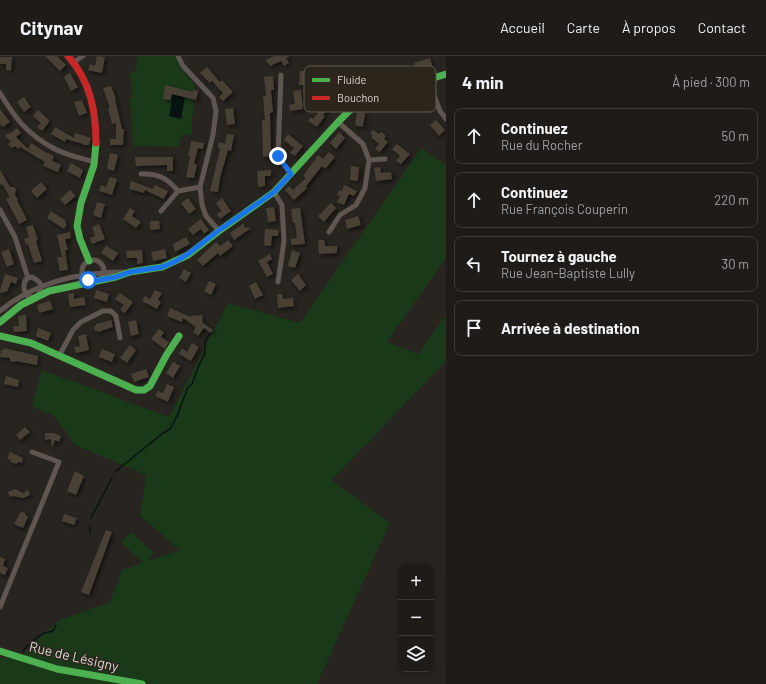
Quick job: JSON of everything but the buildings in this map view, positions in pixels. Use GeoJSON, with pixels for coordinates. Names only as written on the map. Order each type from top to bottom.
{"type":"FeatureCollection","features":[{"type":"Feature","properties":{"kind":"street"},"geometry":{"type":"LineString","coordinates":[[68,56],[74,62],[89,89],[96,120],[94,162],[78,214],[77,228],[89,261]]}},
{"type":"Feature","properties":{"kind":"street"},"geometry":{"type":"LineString","coordinates":[[74,62],[83,56]]}},
{"type":"Feature","properties":{"kind":"street"},"geometry":{"type":"LineString","coordinates":[[178,56],[183,66],[212,98],[216,111],[213,135],[200,187],[202,205],[206,216],[218,231]]}},
{"type":"Feature","properties":{"kind":"street"},"geometry":{"type":"LineString","coordinates":[[436,77],[446,74]]}},
{"type":"Feature","properties":{"kind":"street"},"geometry":{"type":"LineString","coordinates":[[281,75],[278,156],[291,174]]}},
{"type":"Feature","properties":{"kind":"street"},"geometry":{"type":"LineString","coordinates":[[0,93],[14,116],[32,135],[54,149],[94,162]]}},
{"type":"Feature","properties":{"kind":"street"},"geometry":{"type":"LineString","coordinates":[[436,101],[440,111],[446,119]]}},
{"type":"Feature","properties":{"kind":"street"},"geometry":{"type":"LineString","coordinates":[[0,311],[25,293],[64,279],[162,267],[176,261],[274,192],[348,112]]}},
{"type":"Feature","properties":{"kind":"street"},"geometry":{"type":"LineString","coordinates":[[329,232],[340,215],[356,204],[365,188],[369,160],[363,144],[338,122]]}},
{"type":"Feature","properties":{"kind":"street"},"geometry":{"type":"LineString","coordinates":[[369,160],[386,159]]}},
{"type":"Feature","properties":{"kind":"street"},"geometry":{"type":"LineString","coordinates":[[141,174],[153,173],[171,183],[178,191]]}},
{"type":"Feature","properties":{"kind":"street"},"geometry":{"type":"LineString","coordinates":[[161,211],[178,191],[200,187]]}},
{"type":"Feature","properties":{"kind":"street"},"geometry":{"type":"LineString","coordinates":[[274,192],[282,205],[284,241],[278,282]]}},
{"type":"Feature","properties":{"kind":"street"},"geometry":{"type":"LineString","coordinates":[[0,211],[15,237],[28,278]]}},
{"type":"Feature","properties":{"kind":"street"},"geometry":{"type":"LineString","coordinates":[[94,260],[101,263],[103,267],[103,274],[95,281],[88,280],[84,276],[83,268],[89,261],[94,260]]}},
{"type":"Feature","properties":{"kind":"street"},"geometry":{"type":"LineString","coordinates":[[0,322],[20,305],[49,291],[130,272]]}},
{"type":"Feature","properties":{"kind":"street"},"geometry":{"type":"LineString","coordinates":[[28,278],[32,277],[42,286]]}},
{"type":"Feature","properties":{"kind":"street"},"geometry":{"type":"LineString","coordinates":[[28,278],[25,281],[23,288],[25,293],[28,297],[36,297]]}},
{"type":"Feature","properties":{"kind":"street"},"geometry":{"type":"LineString","coordinates":[[36,297],[42,286]]}},
{"type":"Feature","properties":{"kind":"street"},"geometry":{"type":"LineString","coordinates":[[59,356],[73,330],[81,322],[103,311],[111,311],[116,316],[120,338]]}},
{"type":"Feature","properties":{"kind":"street"},"geometry":{"type":"LineString","coordinates":[[0,336],[31,343],[136,390],[144,390],[150,386],[167,354],[179,336]]}},
{"type":"Feature","properties":{"kind":"street"},"geometry":{"type":"LineString","coordinates":[[0,607],[59,462],[32,452]]}},
{"type":"Feature","properties":{"kind":"street","name":"Rue de Lésigny"},"geometry":{"type":"LineString","coordinates":[[0,651],[57,668],[142,684]]}},
{"type":"Feature","properties":{"kind":"green space"},"geometry":{"type":"Polygon","coordinates":[[[138,56],[176,56],[186,75],[195,85],[191,135],[182,135],[178,147],[133,146],[130,74],[136,70],[138,56]]]}},
{"type":"Feature","properties":{"kind":"green space"},"geometry":{"type":"Polygon","coordinates":[[[421,148],[446,165],[446,258],[387,342],[418,354],[446,315],[446,361],[332,480],[390,523],[317,684],[0,684],[0,658],[20,658],[59,620],[110,602],[122,570],[143,563],[121,542],[131,532],[154,553],[147,561],[180,550],[140,516],[146,475],[75,445],[54,416],[32,406],[42,370],[169,417],[228,303],[300,323],[421,148]]]}},
{"type":"Feature","properties":{"kind":"shaded area"},"geometry":{"type":"Polygon","coordinates":[[[173,94],[185,97],[181,119],[169,116],[173,94]]]}},
{"type":"Feature","properties":{"kind":"waterway"},"geometry":{"type":"LineString","coordinates":[[116,471],[170,429],[177,416],[188,387],[192,384],[205,353],[205,343],[212,331]]}},
{"type":"Feature","properties":{"kind":"waterway"},"geometry":{"type":"LineString","coordinates":[[91,518],[112,478]]}},
{"type":"Feature","properties":{"kind":"waterway"},"geometry":{"type":"LineString","coordinates":[[90,527],[90,532]]}},
{"type":"Feature","properties":{"kind":"waterway"},"geometry":{"type":"LineString","coordinates":[[23,651],[40,636],[53,631],[56,625]]}},
{"type":"Feature","properties":{"kind":"traffic: fast"},"geometry":{"type":"LineString","coordinates":[[436,77],[446,74]]}},
{"type":"Feature","properties":{"kind":"traffic: fast"},"geometry":{"type":"LineString","coordinates":[[0,322],[21,305],[49,291],[116,277],[130,272],[162,267],[188,255],[274,192],[348,112]]}},
{"type":"Feature","properties":{"kind":"traffic: fast"},"geometry":{"type":"LineString","coordinates":[[89,261],[80,239],[77,226],[81,203],[94,165],[96,143]]}},
{"type":"Feature","properties":{"kind":"traffic: fast"},"geometry":{"type":"LineString","coordinates":[[0,336],[31,343],[136,390],[144,390],[150,386],[167,354],[179,336]]}},
{"type":"Feature","properties":{"kind":"traffic: fast"},"geometry":{"type":"LineString","coordinates":[[0,651],[57,669],[142,684]]}},
{"type":"Feature","properties":{"kind":"traffic: jam"},"geometry":{"type":"LineString","coordinates":[[68,56],[76,66],[87,86],[95,119],[96,143]]}},
{"type":"Feature","properties":{"kind":"route"},"geometry":{"type":"LineString","coordinates":[[88,280],[95,281],[116,277],[130,272],[162,267],[188,254],[274,192],[291,174],[278,156]]}}]}
